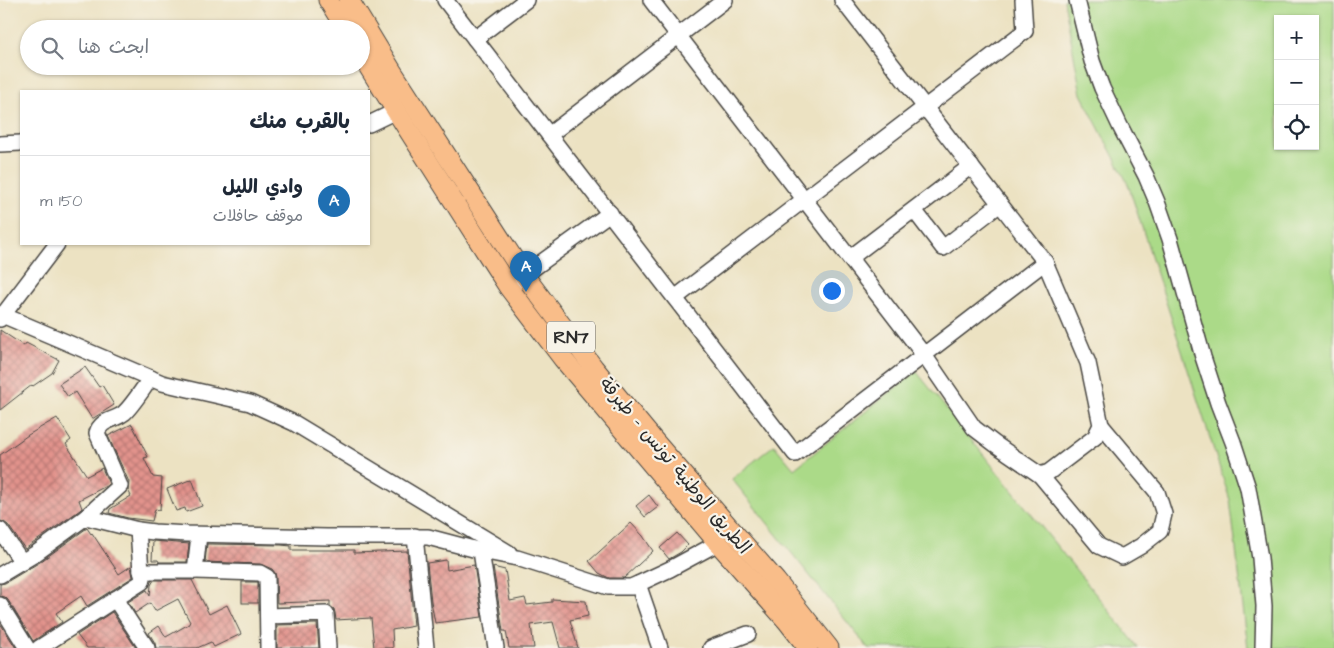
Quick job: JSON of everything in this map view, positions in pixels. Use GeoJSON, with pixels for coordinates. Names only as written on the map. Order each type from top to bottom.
{"type":"FeatureCollection","features":[{"type":"Feature","properties":{"kind":"main road"},"geometry":{"type":"LineString","coordinates":[[328,0],[340,20]]}},
{"type":"Feature","properties":{"kind":"main road","name":"الطريق الوطنية تونس - طبرقة"},"geometry":{"type":"LineString","coordinates":[[349,0],[361,20]]}},
{"type":"Feature","properties":{"kind":"main road","name":"الطريق الوطنية تونس - طبرقة"},"geometry":{"type":"LineString","coordinates":[[370,34],[524,275],[625,406],[770,574],[829,648]]}},
{"type":"Feature","properties":{"kind":"main road","name":"الطريق الوطنية تونس - طبرقة"},"geometry":{"type":"LineString","coordinates":[[370,69],[509,288],[562,359],[718,543],[776,608],[808,648]]}},
{"type":"Feature","properties":{"kind":"street"},"geometry":{"type":"LineString","coordinates":[[445,0],[795,454],[1045,262]]}},
{"type":"Feature","properties":{"kind":"street"},"geometry":{"type":"LineString","coordinates":[[475,39],[526,0]]}},
{"type":"Feature","properties":{"kind":"street"},"geometry":{"type":"LineString","coordinates":[[651,0],[924,354],[974,428],[1040,475],[1099,546],[1122,557],[1141,546],[1160,531],[1164,514],[1157,492],[1101,425],[1088,363],[1045,262],[842,0]]}},
{"type":"Feature","properties":{"kind":"street"},"geometry":{"type":"LineString","coordinates":[[549,135],[725,0]]}},
{"type":"Feature","properties":{"kind":"street"},"geometry":{"type":"LineString","coordinates":[[675,298],[1025,31],[1023,0]]}},
{"type":"Feature","properties":{"kind":"street"},"geometry":{"type":"LineString","coordinates":[[1077,0],[1092,61],[1102,88],[1146,176],[1170,239],[1203,357],[1248,488],[1260,558],[1264,606],[1263,648]]}},
{"type":"Feature","properties":{"kind":"street"},"geometry":{"type":"LineString","coordinates":[[370,124],[396,111]]}},
{"type":"Feature","properties":{"kind":"street"},"geometry":{"type":"LineString","coordinates":[[0,144],[20,143]]}},
{"type":"Feature","properties":{"kind":"street"},"geometry":{"type":"LineString","coordinates":[[850,258],[971,166]]}},
{"type":"Feature","properties":{"kind":"street"},"geometry":{"type":"LineString","coordinates":[[914,210],[943,248],[1000,204]]}},
{"type":"Feature","properties":{"kind":"street"},"geometry":{"type":"LineString","coordinates":[[509,288],[610,213]]}},
{"type":"Feature","properties":{"kind":"street"},"geometry":{"type":"LineString","coordinates":[[56,245],[1,316],[162,383],[250,403],[294,423],[517,558]]}},
{"type":"Feature","properties":{"kind":"street"},"geometry":{"type":"LineString","coordinates":[[0,575],[36,554],[86,517],[120,486],[96,433],[101,424],[124,413],[150,378]]}},
{"type":"Feature","properties":{"kind":"street"},"geometry":{"type":"LineString","coordinates":[[1040,475],[1049,472],[1095,437],[1101,425]]}},
{"type":"Feature","properties":{"kind":"street"},"geometry":{"type":"LineString","coordinates":[[86,517],[138,530],[199,535],[428,536],[481,551],[517,558],[608,587],[631,587],[670,569],[718,543]]}},
{"type":"Feature","properties":{"kind":"street"},"geometry":{"type":"LineString","coordinates":[[0,530],[22,562]]}},
{"type":"Feature","properties":{"kind":"street"},"geometry":{"type":"LineString","coordinates":[[39,648],[56,643],[114,599],[142,582],[138,530]]}},
{"type":"Feature","properties":{"kind":"street"},"geometry":{"type":"LineString","coordinates":[[194,571],[199,535]]}},
{"type":"Feature","properties":{"kind":"street"},"geometry":{"type":"LineString","coordinates":[[415,536],[426,648]]}},
{"type":"Feature","properties":{"kind":"street"},"geometry":{"type":"LineString","coordinates":[[481,551],[496,648]]}},
{"type":"Feature","properties":{"kind":"street"},"geometry":{"type":"LineString","coordinates":[[141,571],[260,573],[264,575],[267,577],[268,648]]}},
{"type":"Feature","properties":{"kind":"street"},"geometry":{"type":"LineString","coordinates":[[638,584],[659,646]]}},
{"type":"Feature","properties":{"kind":"street"},"geometry":{"type":"LineString","coordinates":[[114,599],[147,648]]}},
{"type":"Feature","properties":{"kind":"street"},"geometry":{"type":"LineString","coordinates":[[0,605],[27,648]]}},
{"type":"Feature","properties":{"kind":"street"},"geometry":{"type":"LineString","coordinates":[[268,616],[326,614],[328,648]]}},
{"type":"Feature","properties":{"kind":"street"},"geometry":{"type":"LineString","coordinates":[[711,648],[748,634]]}},
{"type":"Feature","properties":{"kind":"green space"},"geometry":{"type":"Polygon","coordinates":[[[1064,0],[1334,0],[1334,648],[1248,648],[1230,500],[1128,184],[1081,94],[1064,0]]]}},
{"type":"Feature","properties":{"kind":"green space"},"geometry":{"type":"Polygon","coordinates":[[[916,371],[1139,648],[868,648],[732,479],[774,445],[794,469],[916,371]]]}},
{"type":"Feature","properties":{"kind":"building"},"geometry":{"type":"Polygon","coordinates":[[[0,330],[24,346],[26,343],[59,360],[52,373],[32,385],[0,410],[0,330]]]}},
{"type":"Feature","properties":{"kind":"building"},"geometry":{"type":"Polygon","coordinates":[[[85,367],[99,387],[102,385],[114,405],[92,419],[75,392],[68,397],[59,384],[85,367]]]}},
{"type":"Feature","properties":{"kind":"building"},"geometry":{"type":"Polygon","coordinates":[[[57,418],[71,440],[66,444],[87,476],[102,468],[109,484],[79,500],[82,508],[80,510],[25,549],[8,525],[0,521],[0,455],[28,435],[57,418]]]}},
{"type":"Feature","properties":{"kind":"building"},"geometry":{"type":"Polygon","coordinates":[[[132,424],[148,457],[144,458],[153,477],[162,478],[160,510],[155,509],[152,521],[109,513],[110,509],[131,496],[128,490],[129,482],[108,436],[132,424]]]}},
{"type":"Feature","properties":{"kind":"building"},"geometry":{"type":"Polygon","coordinates":[[[192,479],[202,506],[186,512],[185,508],[176,511],[167,489],[192,479]]]}},
{"type":"Feature","properties":{"kind":"building"},"geometry":{"type":"Polygon","coordinates":[[[649,495],[658,507],[645,517],[636,506],[649,495]]]}},
{"type":"Feature","properties":{"kind":"building"},"geometry":{"type":"Polygon","coordinates":[[[631,523],[653,551],[624,578],[609,578],[599,573],[589,561],[631,523]]]}},
{"type":"Feature","properties":{"kind":"building"},"geometry":{"type":"Polygon","coordinates":[[[87,528],[119,574],[131,566],[133,577],[87,606],[81,596],[56,613],[62,622],[33,641],[8,600],[0,596],[0,584],[5,583],[40,562],[87,528]]]}},
{"type":"Feature","properties":{"kind":"building"},"geometry":{"type":"Polygon","coordinates":[[[677,533],[688,545],[669,559],[660,548],[677,533]]]}},
{"type":"Feature","properties":{"kind":"building"},"geometry":{"type":"Polygon","coordinates":[[[153,541],[189,544],[187,562],[159,562],[158,560],[152,560],[153,541]]]}},
{"type":"Feature","properties":{"kind":"building"},"geometry":{"type":"Polygon","coordinates":[[[207,544],[281,545],[291,546],[291,550],[354,550],[354,553],[407,551],[414,626],[392,630],[393,648],[374,648],[371,618],[336,620],[334,609],[330,606],[330,601],[277,603],[276,577],[272,569],[260,564],[205,562],[207,544]]]}},
{"type":"Feature","properties":{"kind":"building"},"geometry":{"type":"Polygon","coordinates":[[[446,560],[447,570],[474,565],[482,617],[435,623],[427,563],[446,560]]]}},
{"type":"Feature","properties":{"kind":"building"},"geometry":{"type":"Polygon","coordinates":[[[493,567],[505,570],[510,601],[525,598],[527,605],[552,602],[552,599],[586,601],[588,616],[570,620],[578,648],[560,648],[553,622],[531,625],[534,648],[509,648],[506,631],[503,631],[493,567]]]}},
{"type":"Feature","properties":{"kind":"building"},"geometry":{"type":"Polygon","coordinates":[[[154,580],[192,580],[209,614],[227,605],[241,634],[214,647],[211,642],[197,648],[156,648],[149,633],[159,626],[166,637],[190,622],[178,599],[155,611],[150,603],[135,613],[128,602],[147,590],[150,596],[151,585],[154,580]]]}},
{"type":"Feature","properties":{"kind":"building"},"geometry":{"type":"Polygon","coordinates":[[[242,582],[258,582],[258,603],[242,603],[242,582]]]}},
{"type":"Feature","properties":{"kind":"building"},"geometry":{"type":"Polygon","coordinates":[[[112,612],[136,648],[87,648],[77,635],[112,612]]]}},
{"type":"Feature","properties":{"kind":"building"},"geometry":{"type":"Polygon","coordinates":[[[0,623],[16,648],[0,648],[0,623]]]}},
{"type":"Feature","properties":{"kind":"building"},"geometry":{"type":"Polygon","coordinates":[[[317,624],[319,648],[277,648],[277,625],[317,624]]]}},
{"type":"Feature","properties":{"kind":"place","name":"وادي الليل"},"geometry":{"type":"Point","coordinates":[526,292]}}]}
